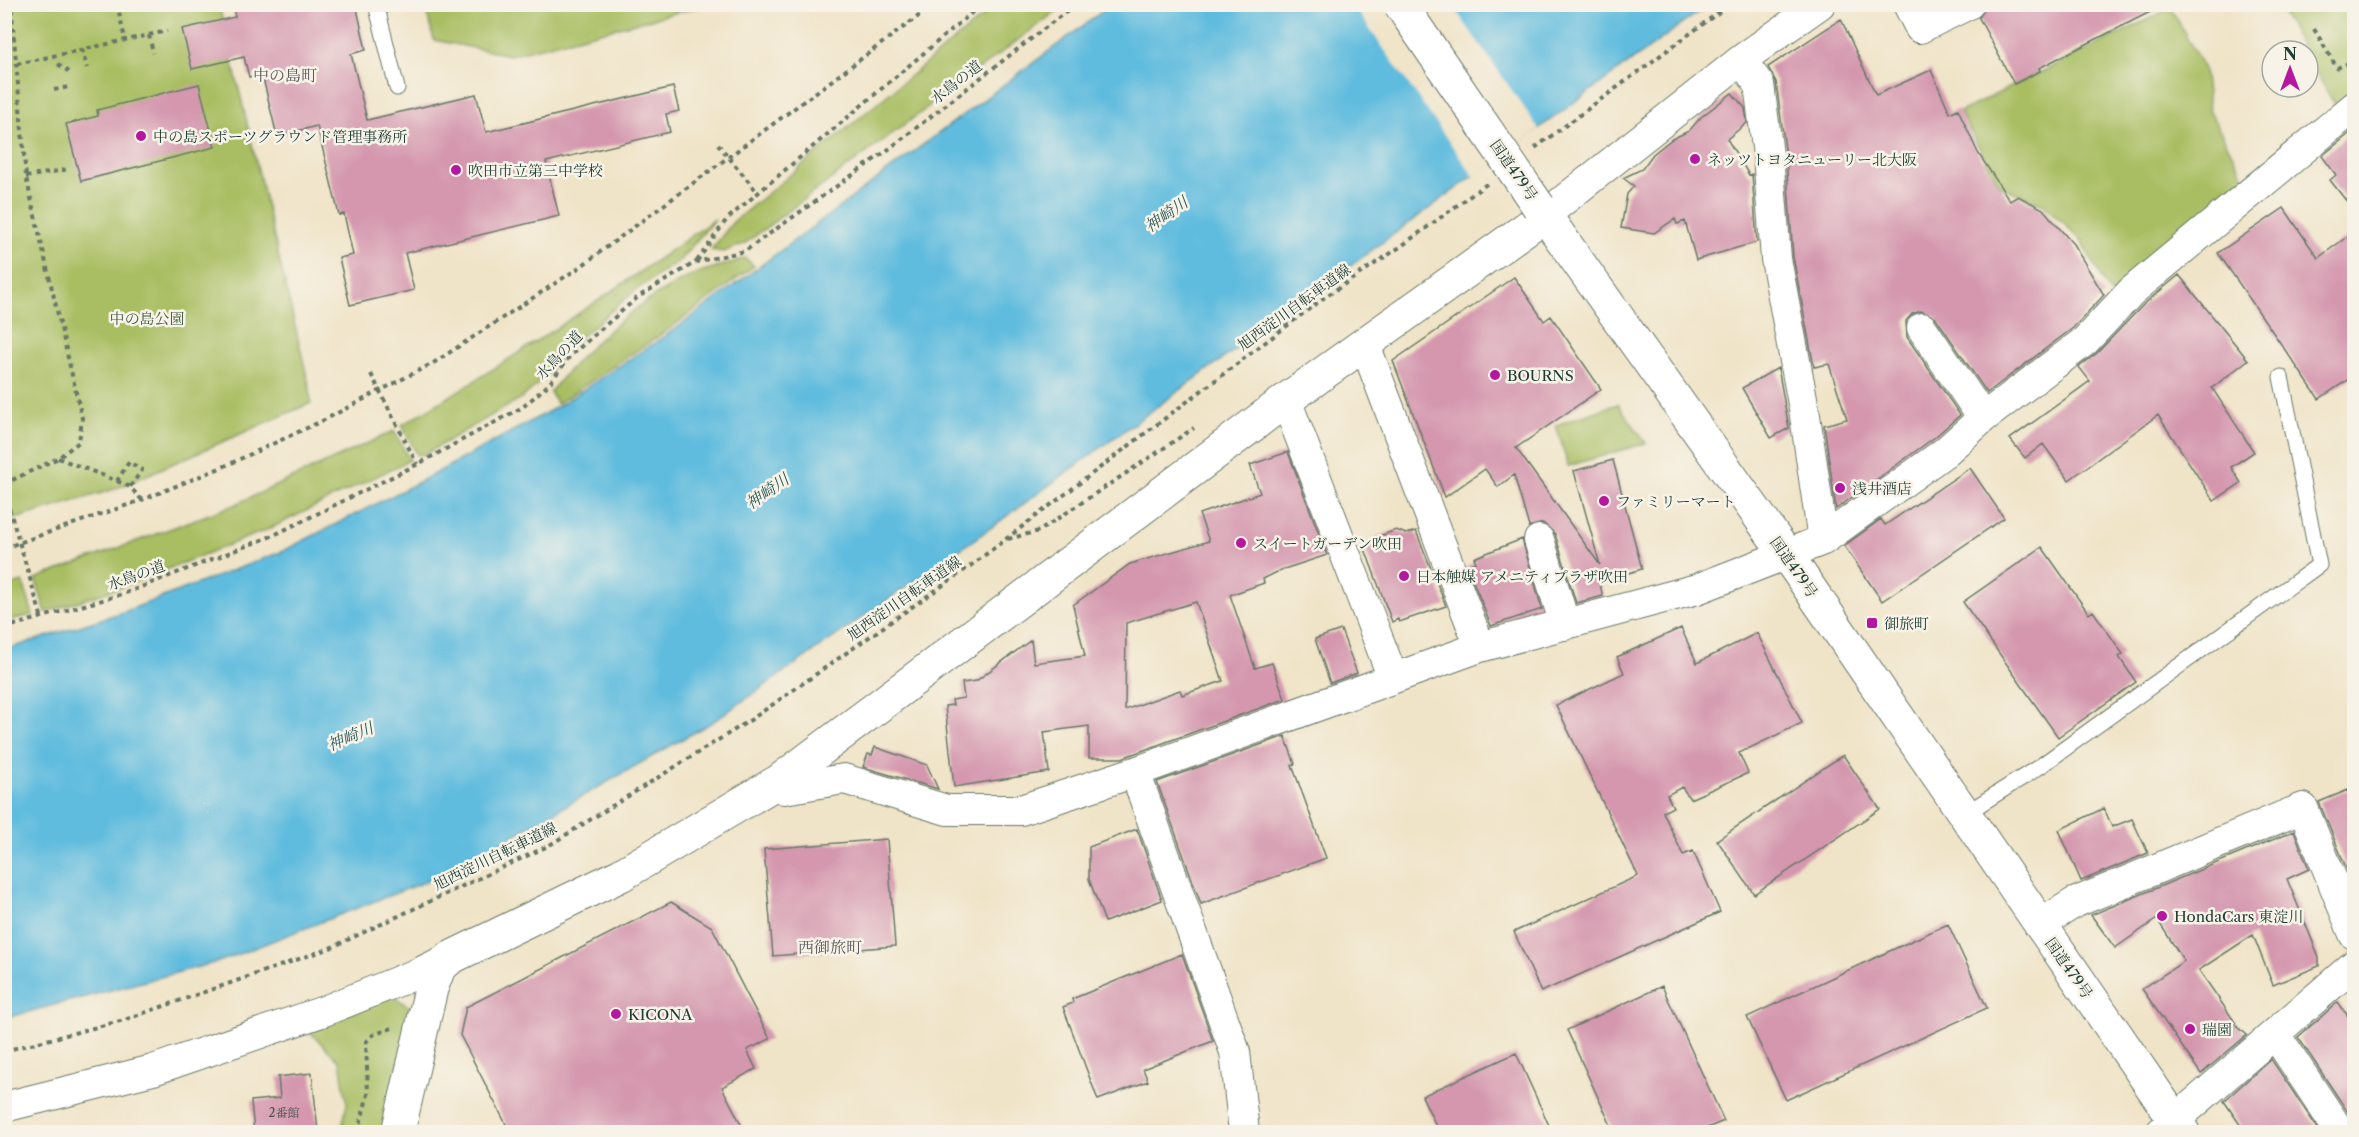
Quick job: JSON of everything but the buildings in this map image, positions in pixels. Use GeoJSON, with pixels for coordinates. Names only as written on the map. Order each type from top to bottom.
{"type":"FeatureCollection","features":[{"type":"Feature","properties":{"kind":"main road","name":"国道479号"},"geometry":{"type":"LineString","coordinates":[[1400,4],[1542,211],[1786,554],[2039,925],[2173,1128]]}},
{"type":"Feature","properties":{"kind":"main road"},"geometry":{"type":"LineString","coordinates":[[398,1132],[431,989],[439,968],[450,958],[621,875],[779,781],[1542,211]]}},
{"type":"Feature","properties":{"kind":"street"},"geometry":{"type":"LineString","coordinates":[[1542,211],[1820,4]]}},
{"type":"Feature","properties":{"kind":"street"},"geometry":{"type":"LineString","coordinates":[[1908,4],[1920,28],[1969,4]]}},
{"type":"Feature","properties":{"kind":"street"},"geometry":{"type":"LineString","coordinates":[[1742,60],[1759,84],[1768,155],[1776,259],[1804,409],[1823,540]]}},
{"type":"Feature","properties":{"kind":"street"},"geometry":{"type":"LineString","coordinates":[[779,781],[784,789],[844,779],[947,810],[1021,810],[1135,772],[1480,646],[1697,589],[1823,540],[1945,452],[1983,418],[2085,341],[2132,291],[2355,107]]}},
{"type":"Feature","properties":{"kind":"street"},"geometry":{"type":"LineString","coordinates":[[1922,328],[1983,418]]}},
{"type":"Feature","properties":{"kind":"street"},"geometry":{"type":"LineString","coordinates":[[1365,345],[1480,646]]}},
{"type":"Feature","properties":{"kind":"street"},"geometry":{"type":"LineString","coordinates":[[1286,400],[1393,678]]}},
{"type":"Feature","properties":{"kind":"street"},"geometry":{"type":"LineString","coordinates":[[1539,540],[1565,625]]}},
{"type":"Feature","properties":{"kind":"street"},"geometry":{"type":"LineString","coordinates":[[1135,772],[1235,1052],[1244,1132]]}},
{"type":"Feature","properties":{"kind":"street"},"geometry":{"type":"LineString","coordinates":[[2039,925],[2074,903],[2302,808],[2355,934]]}},
{"type":"Feature","properties":{"kind":"street"},"geometry":{"type":"LineString","coordinates":[[4,1107],[153,1070],[324,1011],[450,958]]}},
{"type":"Feature","properties":{"kind":"street"},"geometry":{"type":"LineString","coordinates":[[2173,1128],[2276,1035],[2350,979]]}},
{"type":"Feature","properties":{"kind":"street"},"geometry":{"type":"LineString","coordinates":[[2276,1035],[2340,1132]]}},
{"type":"Feature","properties":{"kind":"lane"},"geometry":{"type":"LineString","coordinates":[[376,4],[397,88]]}},
{"type":"Feature","properties":{"kind":"lane"},"geometry":{"type":"LineString","coordinates":[[1963,815],[2042,765],[2319,565],[2281,377]]}},
{"type":"Feature","properties":{"kind":"path"},"geometry":{"type":"LineString","coordinates":[[4,484],[58,458],[79,442],[82,418],[26,177],[11,4]]}},
{"type":"Feature","properties":{"kind":"path"},"geometry":{"type":"LineString","coordinates":[[117,4],[125,39]]}},
{"type":"Feature","properties":{"kind":"path"},"geometry":{"type":"LineString","coordinates":[[4,548],[141,500],[225,466],[435,362],[580,267],[935,4]]}},
{"type":"Feature","properties":{"kind":"path"},"geometry":{"type":"LineString","coordinates":[[696,262],[727,219],[982,4]]}},
{"type":"Feature","properties":{"kind":"path","name":"水鳥の道"},"geometry":{"type":"LineString","coordinates":[[4,628],[123,594],[272,536],[418,464],[524,407],[549,384],[570,356],[638,297],[696,262],[745,251],[885,152],[1076,4]]}},
{"type":"Feature","properties":{"kind":"path"},"geometry":{"type":"LineString","coordinates":[[1533,149],[1730,4]]}},
{"type":"Feature","properties":{"kind":"path"},"geometry":{"type":"LineString","coordinates":[[2314,29],[2337,68],[2355,61]]}},
{"type":"Feature","properties":{"kind":"path"},"geometry":{"type":"LineString","coordinates":[[17,63],[167,31]]}},
{"type":"Feature","properties":{"kind":"path"},"geometry":{"type":"LineString","coordinates":[[149,35],[153,53]]}},
{"type":"Feature","properties":{"kind":"path"},"geometry":{"type":"LineString","coordinates":[[82,49],[87,68]]}},
{"type":"Feature","properties":{"kind":"path"},"geometry":{"type":"LineString","coordinates":[[58,64],[72,74]]}},
{"type":"Feature","properties":{"kind":"path"},"geometry":{"type":"LineString","coordinates":[[54,90],[69,87]]}},
{"type":"Feature","properties":{"kind":"path"},"geometry":{"type":"LineString","coordinates":[[718,144],[758,193]]}},
{"type":"Feature","properties":{"kind":"path"},"geometry":{"type":"LineString","coordinates":[[26,177],[68,169]]}},
{"type":"Feature","properties":{"kind":"path","name":"旭西淀川自転車道線"},"geometry":{"type":"LineString","coordinates":[[4,1051],[124,1020],[328,949],[548,846],[752,719],[969,567],[1325,297],[1400,247],[1496,177]]}},
{"type":"Feature","properties":{"kind":"path"},"geometry":{"type":"LineString","coordinates":[[371,374],[418,464]]}},
{"type":"Feature","properties":{"kind":"path"},"geometry":{"type":"LineString","coordinates":[[58,458],[130,487],[141,500]]}},
{"type":"Feature","properties":{"kind":"path"},"geometry":{"type":"LineString","coordinates":[[117,481],[129,462],[142,470],[130,487]]}},
{"type":"Feature","properties":{"kind":"path"},"geometry":{"type":"LineString","coordinates":[[4,491],[42,619]]}},
{"type":"Feature","properties":{"kind":"path"},"geometry":{"type":"LineString","coordinates":[[358,1132],[368,1094],[366,1042],[373,1035],[402,1025]]}},
{"type":"Feature","properties":{"kind":"green space"},"geometry":{"type":"Polygon","coordinates":[[[425,4],[706,5],[510,55],[434,40],[425,4]]]}},
{"type":"Feature","properties":{"kind":"green space"},"geometry":{"type":"Polygon","coordinates":[[[998,4],[1065,5],[744,244],[723,252],[711,250],[733,222],[998,4]]]}},
{"type":"Feature","properties":{"kind":"green space","name":"中の島公園"},"geometry":{"type":"Polygon","coordinates":[[[5,5],[219,5],[310,389],[311,403],[115,489],[5,522],[5,5]]]}},
{"type":"Feature","properties":{"kind":"green space"},"geometry":{"type":"Polygon","coordinates":[[[2278,5],[2354,5],[2354,93],[2336,107],[2320,79],[2320,39],[2297,39],[2278,5]]]}},
{"type":"Feature","properties":{"kind":"green space"},"geometry":{"type":"Polygon","coordinates":[[[2171,8],[2204,69],[2209,110],[2245,178],[2111,295],[2080,239],[2044,205],[2000,186],[1960,112],[2171,8]]]}},
{"type":"Feature","properties":{"kind":"green space"},"geometry":{"type":"Polygon","coordinates":[[[715,219],[680,260],[635,291],[564,351],[545,378],[522,398],[425,454],[417,455],[402,425],[561,325],[715,219]]]}},
{"type":"Feature","properties":{"kind":"green space"},"geometry":{"type":"Polygon","coordinates":[[[745,258],[754,266],[672,327],[557,404],[550,392],[597,341],[633,311],[692,275],[745,258]]]}},
{"type":"Feature","properties":{"kind":"green space"},"geometry":{"type":"Polygon","coordinates":[[[1618,404],[1646,443],[1568,466],[1556,425],[1618,404]]]}},
{"type":"Feature","properties":{"kind":"green space"},"geometry":{"type":"Polygon","coordinates":[[[394,431],[410,460],[269,529],[119,588],[46,612],[35,579],[234,505],[394,431]]]}},
{"type":"Feature","properties":{"kind":"green space"},"geometry":{"type":"Polygon","coordinates":[[[23,582],[33,615],[5,621],[5,587],[23,582]]]}},
{"type":"Feature","properties":{"kind":"green space"},"geometry":{"type":"Polygon","coordinates":[[[391,995],[412,1008],[384,1132],[341,1132],[347,1104],[340,1062],[308,1030],[391,995]]]}},
{"type":"Feature","properties":{"kind":"water","name":"神崎川"},"geometry":{"type":"Polygon","coordinates":[[[1111,5],[1708,5],[992,527],[714,721],[450,872],[221,961],[5,1018],[5,650],[126,611],[281,552],[423,480],[557,407],[674,330],[1111,5]]]}},
{"type":"Feature","properties":{"kind":"pier"},"geometry":{"type":"Polygon","coordinates":[[[1353,5],[1452,5],[1539,129],[1474,177],[1353,5]]]}},
{"type":"Feature","properties":{"kind":"place","name":"中の島スポーツグラウンド管理事務所"},"geometry":{"type":"Point","coordinates":[141,136]}},
{"type":"Feature","properties":{"kind":"place","name":"ネッツトヨタニューリー北大阪"},"geometry":{"type":"Point","coordinates":[1695,159]}},
{"type":"Feature","properties":{"kind":"place","name":"吹田市立第三中学校"},"geometry":{"type":"Point","coordinates":[456,170]}},
{"type":"Feature","properties":{"kind":"place","name":"BOURNS"},"geometry":{"type":"Point","coordinates":[1495,375]}},
{"type":"Feature","properties":{"kind":"place","name":"浅井酒店"},"geometry":{"type":"Point","coordinates":[1840,488]}},
{"type":"Feature","properties":{"kind":"place","name":"ファミリーマート"},"geometry":{"type":"Point","coordinates":[1604,501]}},
{"type":"Feature","properties":{"kind":"place","name":"スイートガーデン吹田"},"geometry":{"type":"Point","coordinates":[1241,543]}},
{"type":"Feature","properties":{"kind":"place","name":"日本触媒 アメニティプラザ吹田"},"geometry":{"type":"Point","coordinates":[1404,576]}},
{"type":"Feature","properties":{"kind":"place","name":"御旅町"},"geometry":{"type":"Point","coordinates":[1872,623]}},
{"type":"Feature","properties":{"kind":"place","name":"HondaCars 東淀川"},"geometry":{"type":"Point","coordinates":[2162,916]}},
{"type":"Feature","properties":{"kind":"place","name":"KICONA"},"geometry":{"type":"Point","coordinates":[616,1014]}},
{"type":"Feature","properties":{"kind":"place","name":"瑞園"},"geometry":{"type":"Point","coordinates":[2190,1029]}},
{"type":"Feature","properties":{"kind":"district","name":"中の島町"},"geometry":{"type":"Point","coordinates":[285,75]}},
{"type":"Feature","properties":{"kind":"district","name":"西御旅町"},"geometry":{"type":"Point","coordinates":[830,947]}}]}
